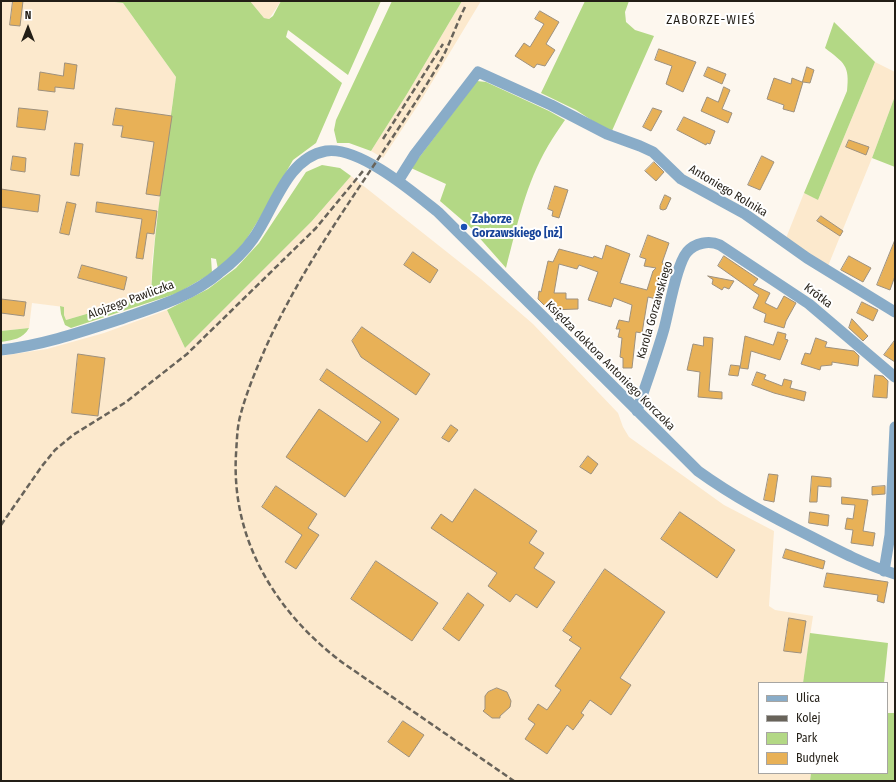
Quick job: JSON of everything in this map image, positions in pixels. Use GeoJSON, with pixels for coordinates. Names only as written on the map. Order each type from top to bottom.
{"type":"FeatureCollection","features":[{"type":"Feature","properties":{"kind":"street","name":"Antoniego Rolnika"},"geometry":{"type":"LineString","coordinates":[[398,181],[415,154],[478,72],[551,105],[591,127],[653,152],[682,179],[745,214],[807,258],[894,310]]}},
{"type":"Feature","properties":{"kind":"street","name":"Księdza doktora Antoniego Korczoka"},"geometry":{"type":"LineString","coordinates":[[327,151],[345,152],[354,155],[398,181],[452,225],[698,471],[730,494],[857,560],[895,574]]}},
{"type":"Feature","properties":{"kind":"street","name":"Alojzego Pawliczka"},"geometry":{"type":"LineString","coordinates":[[1,350],[47,342],[162,305],[218,275],[243,252],[254,238],[296,167],[310,157],[327,151]]}},
{"type":"Feature","properties":{"kind":"street","name":"Karola Gorzawskiego"},"geometry":{"type":"LineString","coordinates":[[637,411],[685,254],[690,249],[706,242],[720,245]]}},
{"type":"Feature","properties":{"kind":"street","name":"Krótka"},"geometry":{"type":"LineString","coordinates":[[720,245],[809,304],[895,376]]}},
{"type":"Feature","properties":{"kind":"street"},"geometry":{"type":"LineString","coordinates":[[884,570],[890,535],[895,427]]}},
{"type":"Feature","properties":{"kind":"shaded area"},"geometry":{"type":"Polygon","coordinates":[[[1,1],[105,1],[123,3],[176,77],[152,261],[151,295],[66,320],[64,315],[64,307],[32,303],[29,328],[1,331],[1,1]]]}},
{"type":"Feature","properties":{"kind":"shaded area"},"geometry":{"type":"Polygon","coordinates":[[[250,1],[281,1],[269,19],[264,18],[250,1]]]}},
{"type":"Feature","properties":{"kind":"shaded area"},"geometry":{"type":"Polygon","coordinates":[[[462,1],[481,1],[420,102],[383,158],[371,151],[407,94],[462,1]]]}},
{"type":"Feature","properties":{"kind":"shaded area"},"geometry":{"type":"Polygon","coordinates":[[[875,62],[895,72],[895,96],[872,158],[828,266],[786,238],[804,193],[818,200],[875,62]]]}},
{"type":"Feature","properties":{"kind":"shaded area"},"geometry":{"type":"Polygon","coordinates":[[[351,176],[481,279],[533,324],[618,413],[623,427],[629,437],[724,505],[774,531],[769,606],[775,610],[813,616],[803,682],[758,682],[758,774],[811,774],[810,781],[1,781],[1,356],[47,349],[104,333],[167,310],[185,348],[312,221],[351,176]]]}},
{"type":"Feature","properties":{"kind":"green space"},"geometry":{"type":"Polygon","coordinates":[[[106,1],[250,1],[264,18],[269,19],[273,16],[281,1],[381,1],[348,75],[288,30],[286,37],[342,83],[316,143],[293,160],[246,240],[229,260],[218,269],[216,259],[211,258],[212,273],[178,293],[71,328],[65,325],[60,306],[64,307],[64,315],[66,320],[151,295],[158,213],[176,77],[123,3],[106,1]]]}},
{"type":"Feature","properties":{"kind":"green space"},"geometry":{"type":"Polygon","coordinates":[[[392,1],[462,1],[407,94],[371,151],[349,143],[337,143],[334,130],[336,120],[392,1]]]}},
{"type":"Feature","properties":{"kind":"green space"},"geometry":{"type":"Polygon","coordinates":[[[585,1],[629,1],[625,12],[626,22],[635,30],[654,36],[611,133],[576,110],[541,93],[585,1]]]}},
{"type":"Feature","properties":{"kind":"green space"},"geometry":{"type":"Polygon","coordinates":[[[834,22],[875,62],[818,200],[804,193],[847,91],[848,82],[848,75],[844,65],[837,57],[825,48],[834,22]]]}},
{"type":"Feature","properties":{"kind":"green space"},"geometry":{"type":"Polygon","coordinates":[[[477,81],[486,82],[565,120],[540,160],[528,190],[518,221],[506,268],[469,226],[440,201],[446,184],[411,168],[477,81]]]}},
{"type":"Feature","properties":{"kind":"green space"},"geometry":{"type":"Polygon","coordinates":[[[895,96],[895,167],[872,158],[895,96]]]}},
{"type":"Feature","properties":{"kind":"green space"},"geometry":{"type":"Polygon","coordinates":[[[322,165],[340,168],[351,176],[312,221],[185,348],[167,310],[208,289],[236,268],[259,243],[306,172],[322,165]]]}},
{"type":"Feature","properties":{"kind":"green space"},"geometry":{"type":"Polygon","coordinates":[[[29,328],[21,337],[14,340],[1,342],[1,331],[29,328]]]}},
{"type":"Feature","properties":{"kind":"green space"},"geometry":{"type":"Polygon","coordinates":[[[810,633],[888,643],[884,682],[803,682],[810,633]]]}},
{"type":"Feature","properties":{"kind":"green space"},"geometry":{"type":"Polygon","coordinates":[[[888,713],[895,713],[895,781],[810,781],[811,774],[888,774],[888,713]]]}},
{"type":"Feature","properties":{"kind":"building"},"geometry":{"type":"Polygon","coordinates":[[[13,1],[23,1],[20,26],[10,25],[13,1]]]}},
{"type":"Feature","properties":{"kind":"building"},"geometry":{"type":"Polygon","coordinates":[[[540,11],[559,22],[546,44],[555,50],[545,66],[537,64],[534,68],[515,56],[524,43],[530,47],[544,24],[535,19],[540,11]]]}},
{"type":"Feature","properties":{"kind":"building"},"geometry":{"type":"Polygon","coordinates":[[[659,49],[696,62],[683,92],[666,84],[672,66],[655,60],[659,49]]]}},
{"type":"Feature","properties":{"kind":"building"},"geometry":{"type":"Polygon","coordinates":[[[65,63],[77,65],[74,89],[55,87],[55,92],[38,90],[40,72],[63,76],[65,63]]]}},
{"type":"Feature","properties":{"kind":"building"},"geometry":{"type":"Polygon","coordinates":[[[708,67],[726,74],[722,84],[704,76],[708,67]]]}},
{"type":"Feature","properties":{"kind":"building"},"geometry":{"type":"Polygon","coordinates":[[[807,67],[814,70],[810,83],[803,82],[794,112],[783,109],[784,105],[767,99],[774,78],[791,84],[792,78],[802,82],[807,67]]]}},
{"type":"Feature","properties":{"kind":"building"},"geometry":{"type":"Polygon","coordinates":[[[724,87],[730,90],[722,109],[732,113],[728,123],[701,111],[707,97],[718,102],[724,87]]]}},
{"type":"Feature","properties":{"kind":"building"},"geometry":{"type":"Polygon","coordinates":[[[19,108],[48,111],[45,130],[17,127],[19,108]]]}},
{"type":"Feature","properties":{"kind":"building"},"geometry":{"type":"Polygon","coordinates":[[[116,108],[172,116],[160,196],[146,194],[154,142],[121,137],[123,126],[113,125],[116,108]]]}},
{"type":"Feature","properties":{"kind":"building"},"geometry":{"type":"Polygon","coordinates":[[[653,108],[662,111],[651,131],[643,127],[653,108]]]}},
{"type":"Feature","properties":{"kind":"building"},"geometry":{"type":"Polygon","coordinates":[[[684,117],[715,131],[710,144],[707,143],[706,145],[677,130],[684,117]]]}},
{"type":"Feature","properties":{"kind":"building"},"geometry":{"type":"Polygon","coordinates":[[[849,140],[869,147],[866,155],[846,147],[849,140]]]}},
{"type":"Feature","properties":{"kind":"building"},"geometry":{"type":"Polygon","coordinates":[[[75,143],[83,144],[79,176],[71,175],[75,143]]]}},
{"type":"Feature","properties":{"kind":"building"},"geometry":{"type":"Polygon","coordinates":[[[13,156],[26,158],[25,172],[11,170],[13,156]]]}},
{"type":"Feature","properties":{"kind":"building"},"geometry":{"type":"Polygon","coordinates":[[[762,156],[774,162],[760,190],[748,185],[762,156]]]}},
{"type":"Feature","properties":{"kind":"building"},"geometry":{"type":"Polygon","coordinates":[[[654,162],[664,172],[656,181],[645,171],[654,162]]]}},
{"type":"Feature","properties":{"kind":"building"},"geometry":{"type":"Polygon","coordinates":[[[555,186],[568,190],[559,218],[552,216],[553,211],[548,209],[555,186]]]}},
{"type":"Feature","properties":{"kind":"building"},"geometry":{"type":"Polygon","coordinates":[[[1,189],[40,195],[38,212],[1,207],[1,189]]]}},
{"type":"Feature","properties":{"kind":"building"},"geometry":{"type":"Polygon","coordinates":[[[665,195],[671,198],[666,209],[663,210],[660,209],[660,206],[665,195]]]}},
{"type":"Feature","properties":{"kind":"building"},"geometry":{"type":"Polygon","coordinates":[[[67,202],[76,204],[69,235],[60,233],[67,202]]]}},
{"type":"Feature","properties":{"kind":"building"},"geometry":{"type":"Polygon","coordinates":[[[97,202],[157,211],[154,234],[147,233],[143,259],[136,258],[142,219],[96,212],[97,202]]]}},
{"type":"Feature","properties":{"kind":"building"},"geometry":{"type":"Polygon","coordinates":[[[821,216],[843,231],[840,236],[817,221],[821,216]]]}},
{"type":"Feature","properties":{"kind":"building"},"geometry":{"type":"Polygon","coordinates":[[[648,235],[669,243],[662,263],[672,266],[661,300],[648,297],[642,333],[636,332],[632,368],[623,368],[623,358],[620,357],[622,338],[618,337],[620,329],[616,329],[619,320],[629,322],[632,305],[614,298],[611,307],[588,300],[598,272],[579,265],[577,269],[559,264],[554,293],[566,293],[566,299],[578,299],[578,309],[549,310],[538,299],[539,291],[541,292],[548,261],[553,262],[559,249],[602,259],[606,245],[630,254],[620,283],[647,290],[653,271],[656,268],[644,266],[646,259],[640,257],[648,235]]]}},
{"type":"Feature","properties":{"kind":"building"},"geometry":{"type":"Polygon","coordinates":[[[895,240],[895,276],[890,290],[877,285],[895,240]]]}},
{"type":"Feature","properties":{"kind":"building"},"geometry":{"type":"Polygon","coordinates":[[[413,252],[438,270],[430,283],[404,265],[413,252]]]}},
{"type":"Feature","properties":{"kind":"building"},"geometry":{"type":"Polygon","coordinates":[[[724,256],[758,279],[753,285],[770,293],[765,303],[777,309],[784,296],[796,303],[786,321],[784,328],[764,322],[766,314],[753,308],[759,295],[718,266],[724,256]]]}},
{"type":"Feature","properties":{"kind":"building"},"geometry":{"type":"Polygon","coordinates":[[[849,256],[871,268],[863,282],[841,270],[849,256]]]}},
{"type":"Feature","properties":{"kind":"building"},"geometry":{"type":"Polygon","coordinates":[[[82,265],[127,277],[124,290],[78,278],[82,265]]]}},
{"type":"Feature","properties":{"kind":"building"},"geometry":{"type":"Polygon","coordinates":[[[708,276],[734,281],[729,289],[724,287],[722,290],[712,284],[713,280],[708,276]]]}},
{"type":"Feature","properties":{"kind":"building"},"geometry":{"type":"Polygon","coordinates":[[[1,299],[26,302],[24,316],[1,313],[1,299]]]}},
{"type":"Feature","properties":{"kind":"building"},"geometry":{"type":"Polygon","coordinates":[[[862,302],[878,310],[873,321],[857,313],[862,302]]]}},
{"type":"Feature","properties":{"kind":"building"},"geometry":{"type":"Polygon","coordinates":[[[852,319],[868,336],[863,341],[849,328],[852,319]]]}},
{"type":"Feature","properties":{"kind":"building"},"geometry":{"type":"Polygon","coordinates":[[[362,327],[430,374],[416,395],[361,357],[352,341],[362,327]]]}},
{"type":"Feature","properties":{"kind":"building"},"geometry":{"type":"Polygon","coordinates":[[[778,332],[786,334],[785,339],[788,340],[780,360],[751,351],[748,369],[740,368],[745,336],[773,345],[778,332]]]}},
{"type":"Feature","properties":{"kind":"building"},"geometry":{"type":"Polygon","coordinates":[[[704,337],[713,338],[709,391],[722,392],[722,399],[698,397],[700,372],[687,370],[693,344],[703,346],[704,337]]]}},
{"type":"Feature","properties":{"kind":"building"},"geometry":{"type":"Polygon","coordinates":[[[816,338],[827,342],[825,347],[854,351],[859,356],[858,366],[832,362],[832,365],[821,366],[820,370],[801,364],[805,353],[810,354],[816,338]]]}},
{"type":"Feature","properties":{"kind":"building"},"geometry":{"type":"Polygon","coordinates":[[[895,340],[895,362],[884,355],[895,340]]]}},
{"type":"Feature","properties":{"kind":"building"},"geometry":{"type":"Polygon","coordinates":[[[78,354],[105,358],[98,416],[72,413],[78,354]]]}},
{"type":"Feature","properties":{"kind":"building"},"geometry":{"type":"Polygon","coordinates":[[[731,365],[740,366],[738,376],[729,375],[731,365]]]}},
{"type":"Feature","properties":{"kind":"building"},"geometry":{"type":"Polygon","coordinates":[[[327,369],[399,419],[345,497],[286,457],[319,409],[367,442],[381,422],[320,380],[327,369]]]}},
{"type":"Feature","properties":{"kind":"building"},"geometry":{"type":"Polygon","coordinates":[[[757,372],[766,375],[764,379],[782,386],[784,379],[792,381],[790,388],[806,392],[804,401],[752,385],[757,372]]]}},
{"type":"Feature","properties":{"kind":"building"},"geometry":{"type":"Polygon","coordinates":[[[875,375],[883,376],[888,381],[887,398],[873,397],[875,375]]]}},
{"type":"Feature","properties":{"kind":"building"},"geometry":{"type":"Polygon","coordinates":[[[451,425],[458,430],[449,442],[442,438],[451,425]]]}},
{"type":"Feature","properties":{"kind":"building"},"geometry":{"type":"Polygon","coordinates":[[[588,456],[598,464],[591,474],[580,467],[588,456]]]}},
{"type":"Feature","properties":{"kind":"building"},"geometry":{"type":"Polygon","coordinates":[[[769,474],[778,475],[774,502],[764,500],[769,474]]]}},
{"type":"Feature","properties":{"kind":"building"},"geometry":{"type":"Polygon","coordinates":[[[812,476],[831,478],[831,487],[818,486],[817,502],[810,502],[812,476]]]}},
{"type":"Feature","properties":{"kind":"building"},"geometry":{"type":"Polygon","coordinates":[[[276,486],[317,514],[308,528],[319,535],[296,569],[285,562],[302,535],[262,507],[276,486]]]}},
{"type":"Feature","properties":{"kind":"building"},"geometry":{"type":"Polygon","coordinates":[[[885,486],[885,494],[872,495],[872,487],[885,486]]]}},
{"type":"Feature","properties":{"kind":"building"},"geometry":{"type":"Polygon","coordinates":[[[475,489],[537,531],[529,543],[544,553],[534,568],[555,582],[537,608],[516,594],[510,602],[488,586],[497,573],[431,528],[441,514],[452,522],[475,489]]]}},
{"type":"Feature","properties":{"kind":"building"},"geometry":{"type":"Polygon","coordinates":[[[842,497],[868,500],[863,531],[875,533],[873,546],[851,543],[853,530],[845,529],[847,518],[853,519],[855,505],[842,504],[842,497]]]}},
{"type":"Feature","properties":{"kind":"building"},"geometry":{"type":"Polygon","coordinates":[[[680,512],[735,550],[717,578],[661,539],[680,512]]]}},
{"type":"Feature","properties":{"kind":"building"},"geometry":{"type":"Polygon","coordinates":[[[810,512],[829,515],[828,526],[809,523],[810,512]]]}},
{"type":"Feature","properties":{"kind":"building"},"geometry":{"type":"Polygon","coordinates":[[[786,549],[825,561],[823,569],[783,558],[786,549]]]}},
{"type":"Feature","properties":{"kind":"building"},"geometry":{"type":"Polygon","coordinates":[[[376,561],[438,603],[412,641],[351,599],[376,561]]]}},
{"type":"Feature","properties":{"kind":"building"},"geometry":{"type":"Polygon","coordinates":[[[605,569],[665,612],[620,678],[631,685],[611,715],[590,700],[581,713],[584,715],[573,730],[567,725],[547,754],[525,739],[535,724],[528,719],[538,704],[547,710],[561,690],[555,686],[581,648],[569,640],[572,637],[563,631],[605,569]]]}},
{"type":"Feature","properties":{"kind":"building"},"geometry":{"type":"Polygon","coordinates":[[[827,573],[888,582],[884,603],[877,601],[878,595],[824,587],[827,573]]]}},
{"type":"Feature","properties":{"kind":"building"},"geometry":{"type":"Polygon","coordinates":[[[468,593],[484,605],[459,641],[443,629],[468,593]]]}},
{"type":"Feature","properties":{"kind":"building"},"geometry":{"type":"Polygon","coordinates":[[[789,618],[806,621],[801,653],[784,651],[789,618]]]}},
{"type":"Feature","properties":{"kind":"building"},"geometry":{"type":"Polygon","coordinates":[[[497,688],[507,692],[511,701],[510,707],[500,716],[500,718],[492,718],[483,711],[485,709],[485,696],[488,692],[497,688]]]}},
{"type":"Feature","properties":{"kind":"building"},"geometry":{"type":"Polygon","coordinates":[[[403,721],[424,735],[409,757],[388,742],[403,721]]]}},
{"type":"Feature","properties":{"kind":"railway"},"geometry":{"type":"LineString","coordinates":[[465,7],[440,62],[324,241],[283,312],[265,349],[243,405],[240,418],[237,433],[236,486],[241,516],[250,545],[262,572],[278,598],[297,621],[319,643],[343,663],[514,781]]}},
{"type":"Feature","properties":{"kind":"railway"},"geometry":{"type":"LineString","coordinates":[[383,139],[443,44]]}},
{"type":"Feature","properties":{"kind":"railway"},"geometry":{"type":"LineString","coordinates":[[1,525],[42,466],[55,450],[73,435],[126,402],[187,354],[316,228],[363,171]]}},
{"type":"Feature","properties":{"kind":"place","name":"Zaborze Gorzawskiego [nż]"},"geometry":{"type":"Point","coordinates":[464,227]}},
{"type":"Feature","properties":{"kind":"district","name":"ZABORZE-WIEŚ"},"geometry":{"type":"Point","coordinates":[711,20]}}]}
